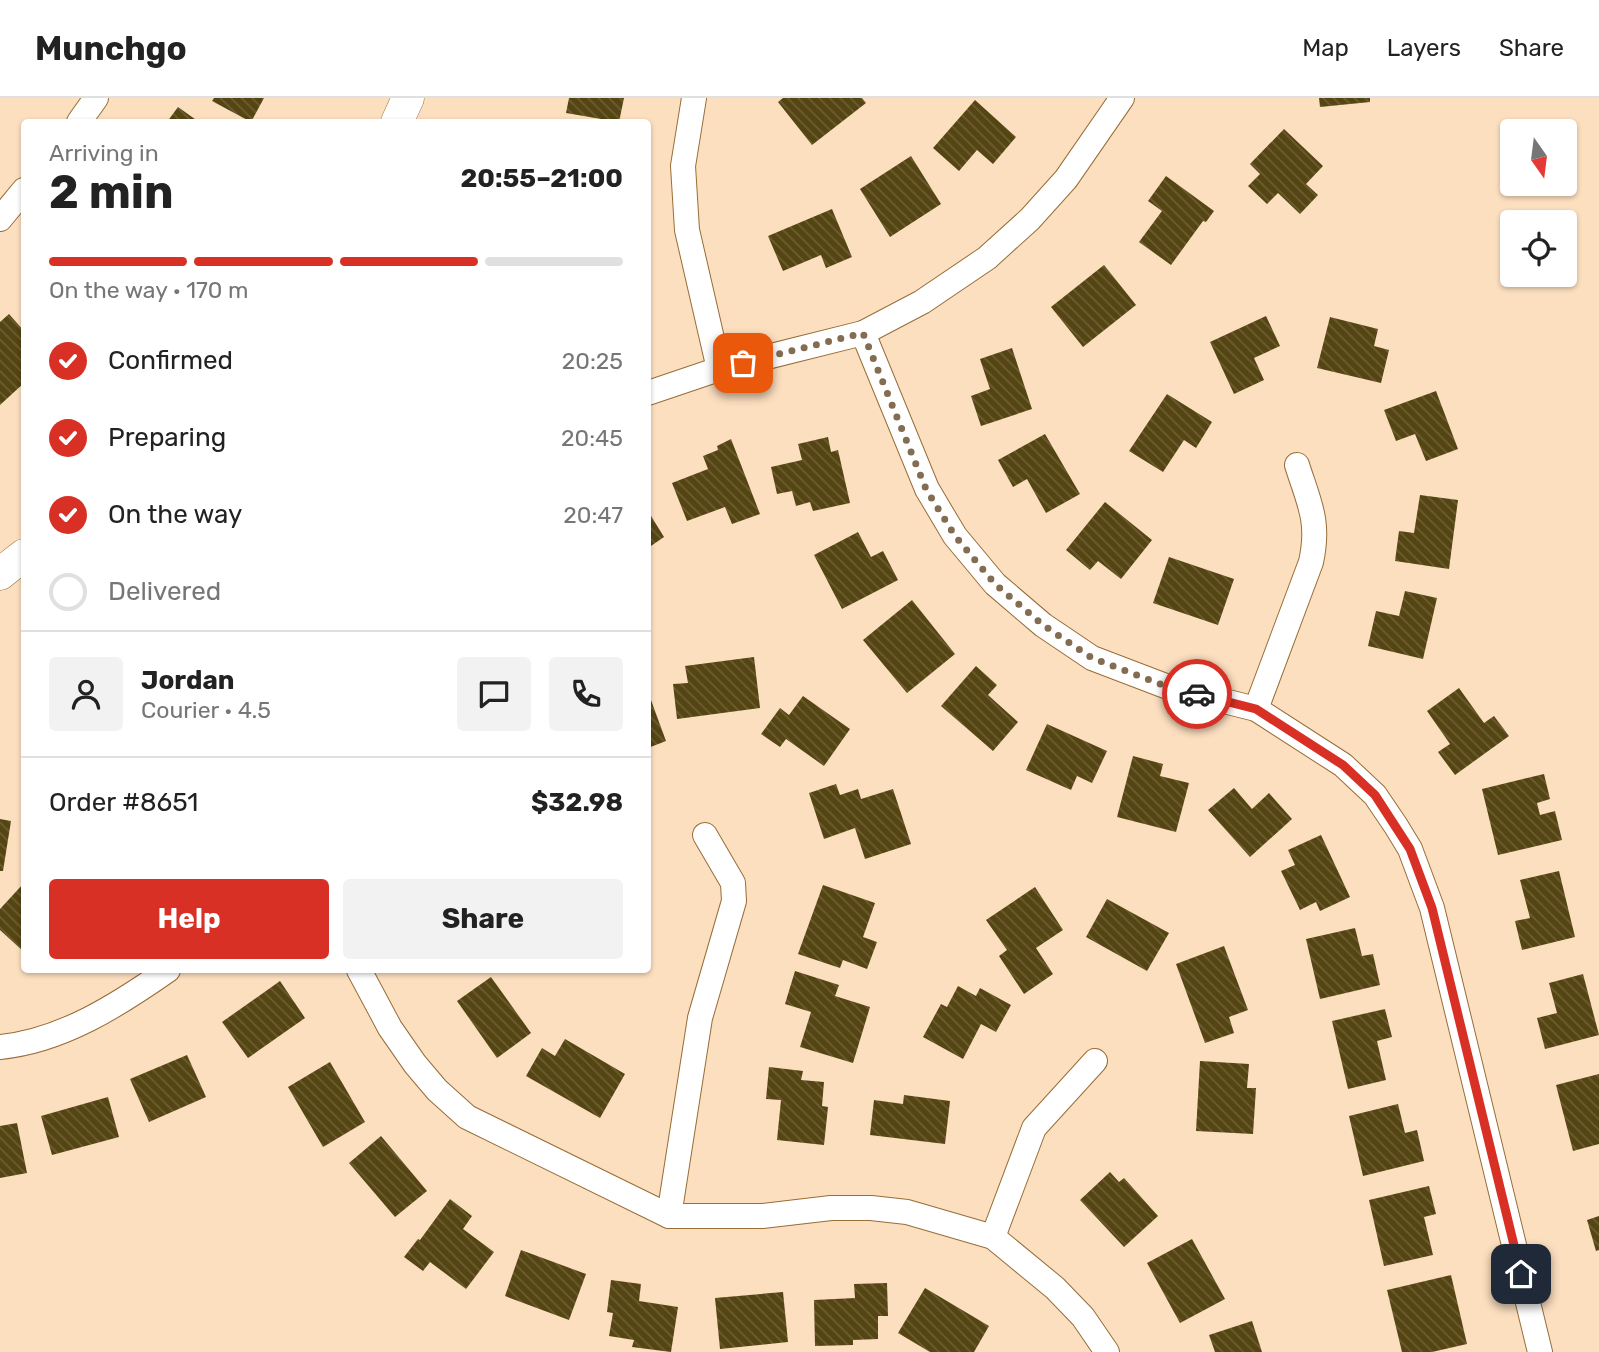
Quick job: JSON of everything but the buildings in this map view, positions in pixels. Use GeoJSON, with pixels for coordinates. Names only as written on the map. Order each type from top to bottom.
{"type":"FeatureCollection","features":[{"type":"Feature","properties":{"kind":"street"},"geometry":{"type":"LineString","coordinates":[[81,119],[96,98]]}},
{"type":"Feature","properties":{"kind":"street"},"geometry":{"type":"LineString","coordinates":[[398,119],[408,98]]}},
{"type":"Feature","properties":{"kind":"street"},"geometry":{"type":"LineString","coordinates":[[694,98],[683,166],[687,230],[719,369]]}},
{"type":"Feature","properties":{"kind":"street"},"geometry":{"type":"LineString","coordinates":[[651,392],[719,369],[863,333],[922,302],[987,258],[1030,219],[1066,179],[1122,98]]}},
{"type":"Feature","properties":{"kind":"street"},"geometry":{"type":"LineString","coordinates":[[0,219],[21,194]]}},
{"type":"Feature","properties":{"kind":"street"},"geometry":{"type":"LineString","coordinates":[[863,333],[926,489],[955,536],[995,584],[1043,625],[1092,658],[1168,687],[1256,709],[1343,765],[1375,795],[1410,849],[1432,908],[1540,1352]]}},
{"type":"Feature","properties":{"kind":"street"},"geometry":{"type":"LineString","coordinates":[[1256,709],[1311,562],[1316,540],[1315,520],[1297,465]]}},
{"type":"Feature","properties":{"kind":"street"},"geometry":{"type":"LineString","coordinates":[[0,574],[21,557]]}},
{"type":"Feature","properties":{"kind":"street"},"geometry":{"type":"LineString","coordinates":[[669,1216],[700,1018],[734,901],[733,883],[705,835]]}},
{"type":"Feature","properties":{"kind":"street"},"geometry":{"type":"LineString","coordinates":[[0,1047],[16,1045],[69,1028],[118,1004],[164,973]]}},
{"type":"Feature","properties":{"kind":"street"},"geometry":{"type":"LineString","coordinates":[[361,973],[390,1028],[415,1064],[437,1090],[467,1117],[669,1216],[762,1216],[871,1208],[907,1212],[993,1237],[1055,1288],[1083,1317],[1107,1352]]}},
{"type":"Feature","properties":{"kind":"street"},"geometry":{"type":"LineString","coordinates":[[993,1237],[1034,1128],[1095,1061]]}},
{"type":"Feature","properties":{"kind":"way so far"},"geometry":{"type":"LineString","coordinates":[[743,363],[863,333],[926,489],[955,536],[995,584],[1043,625],[1092,658],[1168,687],[1197,694]]}},
{"type":"Feature","properties":{"kind":"route"},"geometry":{"type":"LineString","coordinates":[[1197,694],[1256,709],[1343,765],[1375,795],[1410,849],[1432,908],[1521,1274]]}}]}
